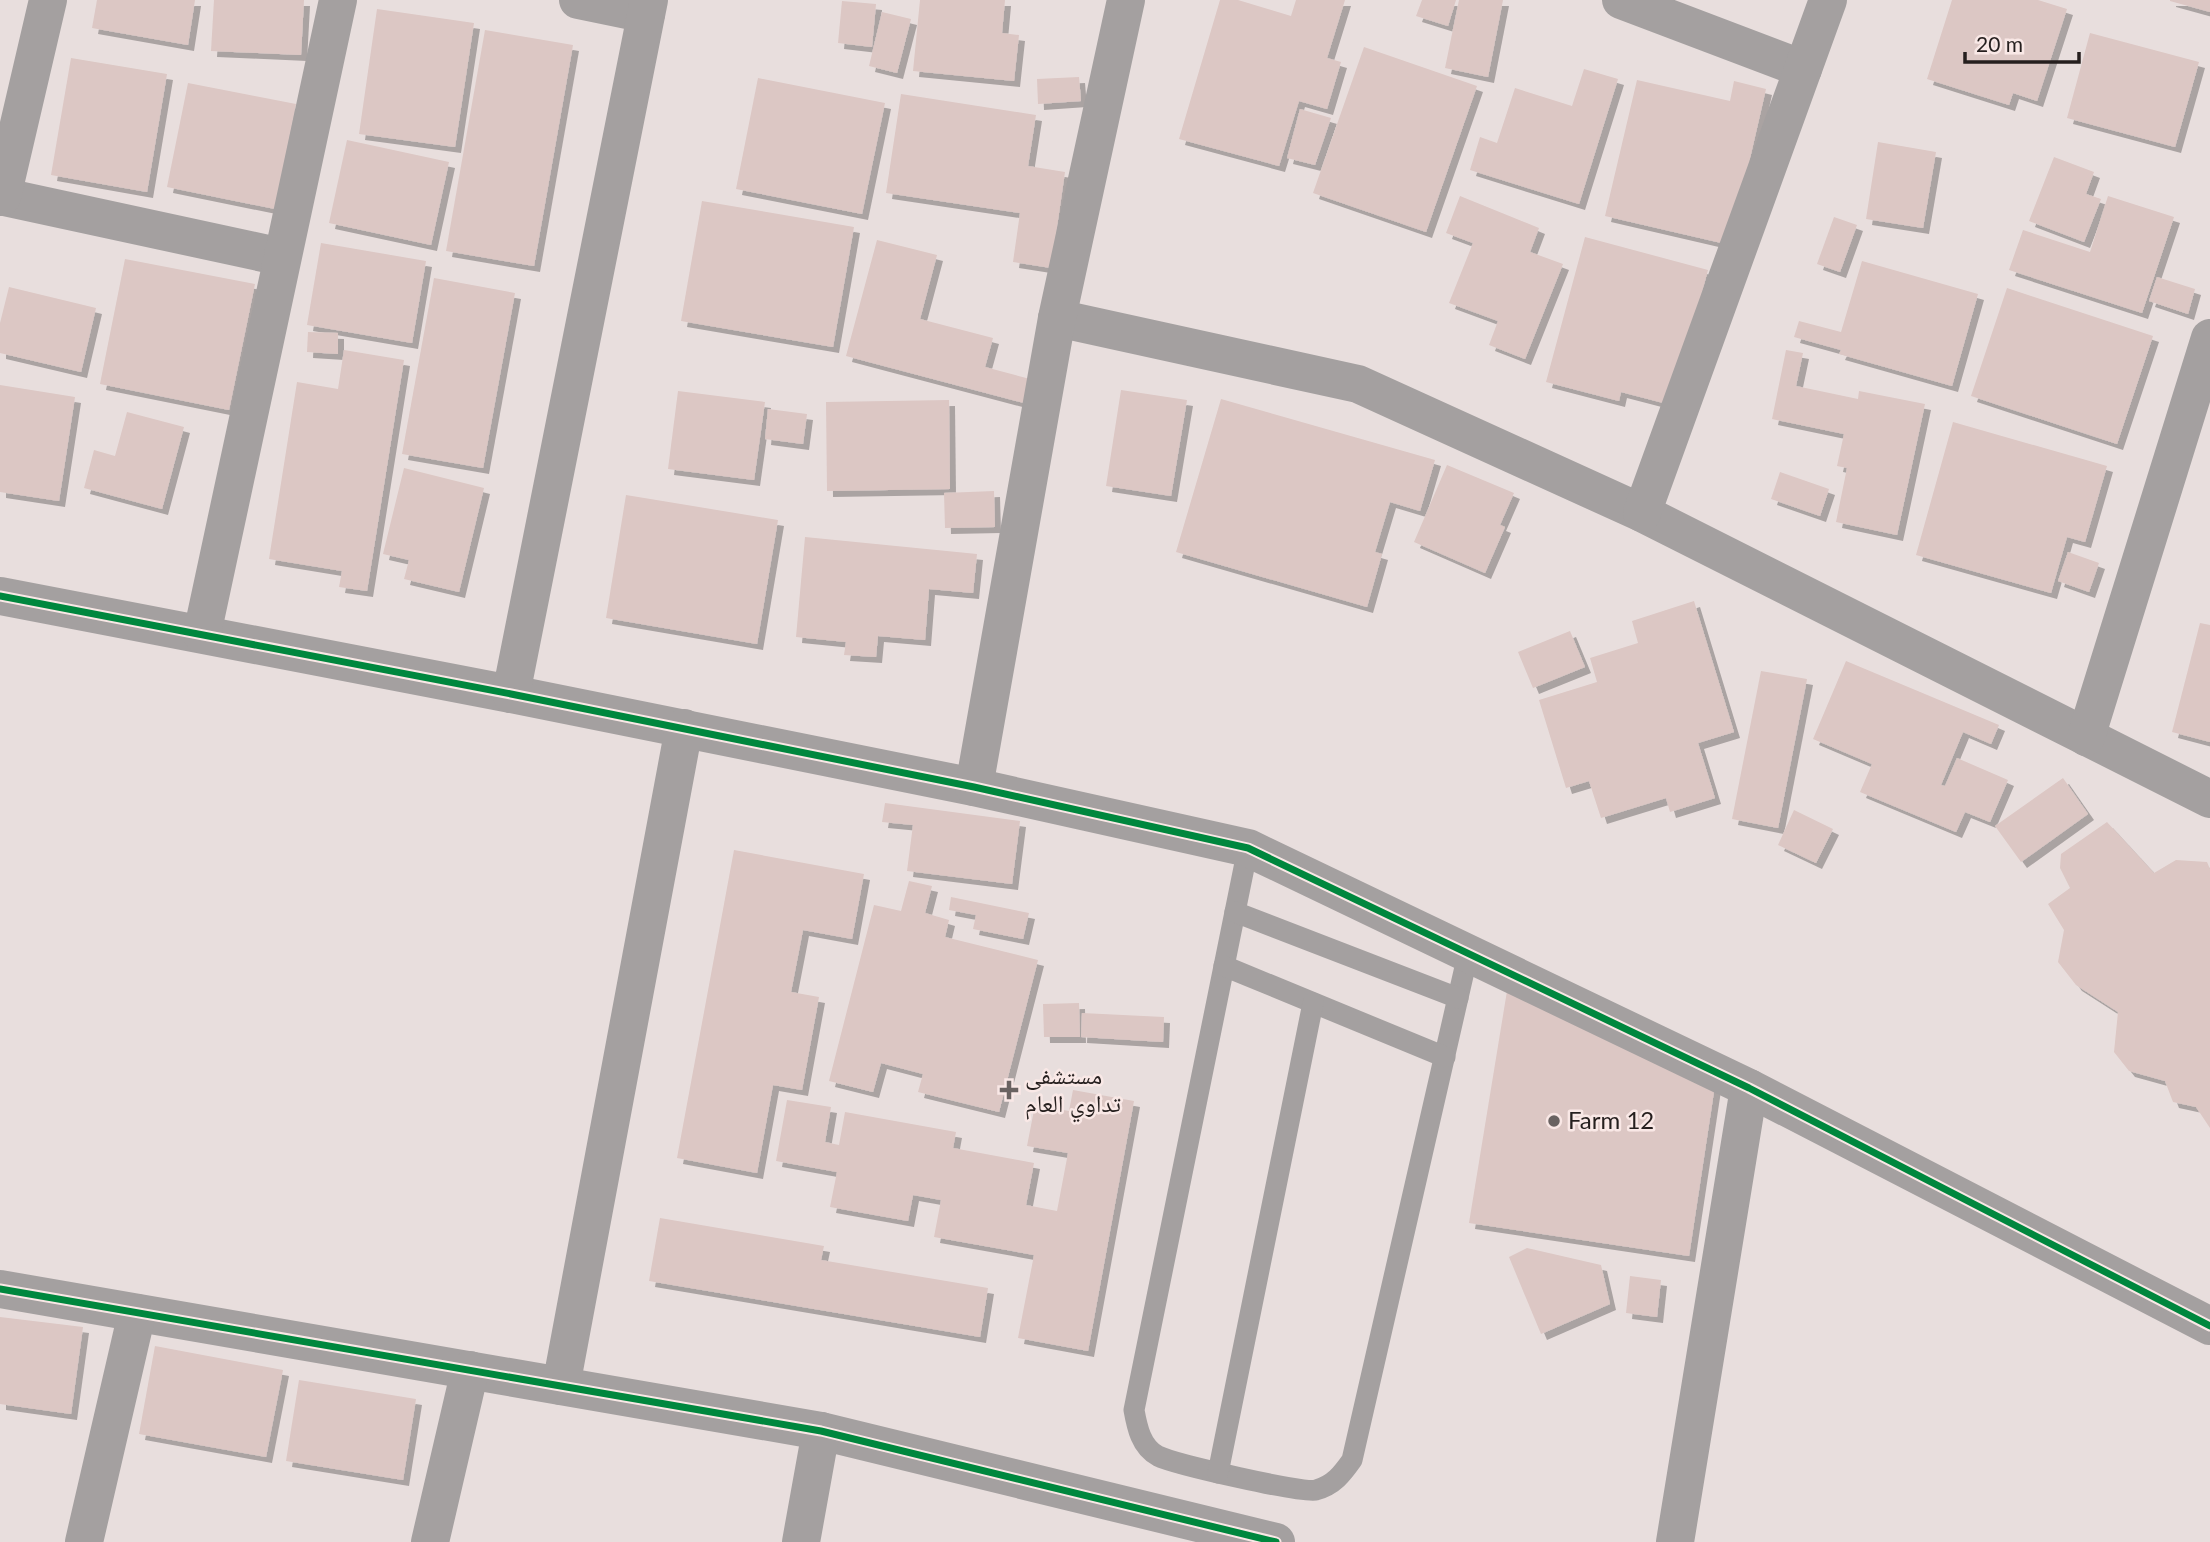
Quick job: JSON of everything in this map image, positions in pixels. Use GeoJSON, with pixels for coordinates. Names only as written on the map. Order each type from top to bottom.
{"type":"FeatureCollection","features":[{"type":"Feature","properties":{"kind":"street"},"geometry":{"type":"LineString","coordinates":[[48,0],[1,197],[282,257]]}},
{"type":"Feature","properties":{"kind":"street"},"geometry":{"type":"LineString","coordinates":[[202,634],[338,0]]}},
{"type":"Feature","properties":{"kind":"street"},"geometry":{"type":"LineString","coordinates":[[512,694],[648,7],[578,0]]}},
{"type":"Feature","properties":{"kind":"street"},"geometry":{"type":"LineString","coordinates":[[974,787],[1057,318],[1126,0]]}},
{"type":"Feature","properties":{"kind":"street"},"geometry":{"type":"LineString","coordinates":[[1621,0],[1803,69]]}},
{"type":"Feature","properties":{"kind":"street"},"geometry":{"type":"LineString","coordinates":[[1642,513],[1828,0]]}},
{"type":"Feature","properties":{"kind":"street"},"geometry":{"type":"LineString","coordinates":[[1057,318],[1357,384],[1642,513],[2210,799]]}},
{"type":"Feature","properties":{"kind":"street"},"geometry":{"type":"LineString","coordinates":[[2086,737],[2210,338]]}},
{"type":"Feature","properties":{"kind":"street"},"geometry":{"type":"LineString","coordinates":[[0,596],[512,694],[974,787],[1248,848],[1749,1088],[2210,1326]]}},
{"type":"Feature","properties":{"kind":"street"},"geometry":{"type":"LineString","coordinates":[[561,1386],[684,729]]}},
{"type":"Feature","properties":{"kind":"street"},"geometry":{"type":"LineString","coordinates":[[1675,1542],[1749,1088]]}},
{"type":"Feature","properties":{"kind":"street"},"geometry":{"type":"LineString","coordinates":[[0,1289],[821,1431],[1276,1542]]}},
{"type":"Feature","properties":{"kind":"street"},"geometry":{"type":"LineString","coordinates":[[84,1542],[137,1313]]}},
{"type":"Feature","properties":{"kind":"street"},"geometry":{"type":"LineString","coordinates":[[430,1542],[470,1370]]}},
{"type":"Feature","properties":{"kind":"street"},"geometry":{"type":"LineString","coordinates":[[802,1542],[821,1431]]}},
{"type":"Feature","properties":{"kind":"lane"},"geometry":{"type":"LineString","coordinates":[[1248,848],[1134,1410],[1138,1434],[1157,1455],[1218,1473],[1313,1492],[1336,1481],[1352,1460],[1468,954]]}},
{"type":"Feature","properties":{"kind":"lane"},"geometry":{"type":"LineString","coordinates":[[1235,912],[1458,998]]}},
{"type":"Feature","properties":{"kind":"lane"},"geometry":{"type":"LineString","coordinates":[[1224,966],[1445,1057]]}},
{"type":"Feature","properties":{"kind":"lane"},"geometry":{"type":"LineString","coordinates":[[1218,1473],[1313,1003]]}},
{"type":"Feature","properties":{"kind":"building"},"geometry":{"type":"Polygon","coordinates":[[[97,0],[195,0],[188,45],[92,28],[97,0]]]}},
{"type":"Feature","properties":{"kind":"building"},"geometry":{"type":"Polygon","coordinates":[[[214,0],[304,0],[301,55],[211,51],[214,0]]]}},
{"type":"Feature","properties":{"kind":"building"},"geometry":{"type":"Polygon","coordinates":[[[920,0],[1005,0],[1002,33],[1019,35],[1014,81],[913,71],[920,0]]]}},
{"type":"Feature","properties":{"kind":"building"},"geometry":{"type":"Polygon","coordinates":[[[1220,0],[1238,0],[1291,16],[1296,0],[1345,0],[1327,58],[1341,62],[1327,109],[1299,101],[1279,166],[1179,139],[1220,0]]]}},
{"type":"Feature","properties":{"kind":"building"},"geometry":{"type":"Polygon","coordinates":[[[1422,0],[1456,0],[1448,26],[1416,16],[1422,0]]]}},
{"type":"Feature","properties":{"kind":"building"},"geometry":{"type":"Polygon","coordinates":[[[1459,0],[1503,0],[1488,77],[1445,68],[1459,0]]]}},
{"type":"Feature","properties":{"kind":"building"},"geometry":{"type":"Polygon","coordinates":[[[1952,0],[2038,0],[2067,9],[2037,101],[2013,93],[2009,105],[1927,79],[1952,0]]]}},
{"type":"Feature","properties":{"kind":"building"},"geometry":{"type":"Polygon","coordinates":[[[2210,0],[2210,12],[2170,1],[2210,0]]]}},
{"type":"Feature","properties":{"kind":"building"},"geometry":{"type":"Polygon","coordinates":[[[842,1],[876,4],[872,47],[838,43],[842,1]]]}},
{"type":"Feature","properties":{"kind":"building"},"geometry":{"type":"Polygon","coordinates":[[[377,9],[474,23],[455,147],[359,134],[377,9]]]}},
{"type":"Feature","properties":{"kind":"building"},"geometry":{"type":"Polygon","coordinates":[[[882,12],[911,19],[897,73],[869,66],[882,12]]]}},
{"type":"Feature","properties":{"kind":"building"},"geometry":{"type":"Polygon","coordinates":[[[485,30],[573,45],[534,266],[446,251],[485,30]]]}},
{"type":"Feature","properties":{"kind":"building"},"geometry":{"type":"Polygon","coordinates":[[[2090,33],[2199,62],[2175,147],[2067,118],[2090,33]]]}},
{"type":"Feature","properties":{"kind":"building"},"geometry":{"type":"Polygon","coordinates":[[[1364,47],[1477,86],[1426,232],[1313,193],[1364,47]]]}},
{"type":"Feature","properties":{"kind":"building"},"geometry":{"type":"Polygon","coordinates":[[[71,58],[167,74],[147,192],[51,175],[71,58]]]}},
{"type":"Feature","properties":{"kind":"building"},"geometry":{"type":"Polygon","coordinates":[[[1584,69],[1618,79],[1579,204],[1470,170],[1480,137],[1497,143],[1515,88],[1572,106],[1584,69]]]}},
{"type":"Feature","properties":{"kind":"building"},"geometry":{"type":"Polygon","coordinates":[[[1079,77],[1081,101],[1038,104],[1037,79],[1079,77]]]}},
{"type":"Feature","properties":{"kind":"building"},"geometry":{"type":"Polygon","coordinates":[[[758,78],[885,103],[862,214],[736,189],[758,78]]]}},
{"type":"Feature","properties":{"kind":"building"},"geometry":{"type":"Polygon","coordinates":[[[1637,80],[1730,101],[1734,81],[1766,89],[1730,245],[1605,216],[1637,80]]]}},
{"type":"Feature","properties":{"kind":"building"},"geometry":{"type":"Polygon","coordinates":[[[188,83],[296,104],[275,209],[167,187],[188,83]]]}},
{"type":"Feature","properties":{"kind":"building"},"geometry":{"type":"Polygon","coordinates":[[[901,94],[1036,115],[1028,166],[1065,172],[1051,268],[1013,262],[1020,213],[886,193],[901,94]]]}},
{"type":"Feature","properties":{"kind":"building"},"geometry":{"type":"Polygon","coordinates":[[[1300,109],[1331,118],[1315,165],[1287,158],[1300,109]]]}},
{"type":"Feature","properties":{"kind":"building"},"geometry":{"type":"Polygon","coordinates":[[[347,140],[449,162],[431,245],[329,223],[347,140]]]}},
{"type":"Feature","properties":{"kind":"building"},"geometry":{"type":"Polygon","coordinates":[[[1878,142],[1936,152],[1923,228],[1866,219],[1878,142]]]}},
{"type":"Feature","properties":{"kind":"building"},"geometry":{"type":"Polygon","coordinates":[[[2054,157],[2094,172],[2086,194],[2101,199],[2084,242],[2029,221],[2054,157]]]}},
{"type":"Feature","properties":{"kind":"building"},"geometry":{"type":"Polygon","coordinates":[[[1460,196],[1539,228],[1530,252],[1563,264],[1525,359],[1489,345],[1498,321],[1449,303],[1473,243],[1446,233],[1460,196]]]}},
{"type":"Feature","properties":{"kind":"building"},"geometry":{"type":"Polygon","coordinates":[[[2108,196],[2174,217],[2142,313],[2009,270],[2023,230],[2090,252],[2108,196]]]}},
{"type":"Feature","properties":{"kind":"building"},"geometry":{"type":"Polygon","coordinates":[[[702,201],[854,227],[833,347],[681,321],[702,201]]]}},
{"type":"Feature","properties":{"kind":"building"},"geometry":{"type":"Polygon","coordinates":[[[1834,217],[1857,225],[1840,272],[1817,264],[1834,217]]]}},
{"type":"Feature","properties":{"kind":"building"},"geometry":{"type":"Polygon","coordinates":[[[1585,237],[1708,270],[1671,405],[1621,392],[1619,401],[1546,382],[1585,237]]]}},
{"type":"Feature","properties":{"kind":"building"},"geometry":{"type":"Polygon","coordinates":[[[877,240],[937,255],[920,319],[993,338],[985,367],[1030,379],[1024,403],[846,356],[877,240]]]}},
{"type":"Feature","properties":{"kind":"building"},"geometry":{"type":"Polygon","coordinates":[[[321,243],[426,261],[412,343],[307,325],[321,243]]]}},
{"type":"Feature","properties":{"kind":"building"},"geometry":{"type":"Polygon","coordinates":[[[125,259],[255,284],[229,410],[100,384],[125,259]]]}},
{"type":"Feature","properties":{"kind":"building"},"geometry":{"type":"Polygon","coordinates":[[[1862,261],[1978,294],[1952,386],[1839,354],[1841,350],[1794,337],[1799,321],[1841,332],[1862,261]]]}},
{"type":"Feature","properties":{"kind":"building"},"geometry":{"type":"Polygon","coordinates":[[[2157,277],[2195,289],[2188,314],[2149,301],[2157,277]]]}},
{"type":"Feature","properties":{"kind":"building"},"geometry":{"type":"Polygon","coordinates":[[[434,278],[515,293],[483,468],[402,454],[434,278]]]}},
{"type":"Feature","properties":{"kind":"building"},"geometry":{"type":"Polygon","coordinates":[[[9,287],[96,308],[81,372],[0,353],[0,323],[9,287]]]}},
{"type":"Feature","properties":{"kind":"building"},"geometry":{"type":"Polygon","coordinates":[[[2007,288],[2153,336],[2117,444],[1971,396],[2007,288]]]}},
{"type":"Feature","properties":{"kind":"building"},"geometry":{"type":"Polygon","coordinates":[[[308,332],[338,333],[338,354],[307,352],[308,332]]]}},
{"type":"Feature","properties":{"kind":"building"},"geometry":{"type":"Polygon","coordinates":[[[344,350],[404,360],[367,591],[339,587],[342,571],[269,559],[297,382],[338,389],[344,350]]]}},
{"type":"Feature","properties":{"kind":"building"},"geometry":{"type":"Polygon","coordinates":[[[1786,350],[1803,353],[1796,386],[1858,399],[1859,391],[1925,404],[1897,535],[1836,522],[1847,468],[1837,466],[1844,434],[1772,419],[1786,350]]]}},
{"type":"Feature","properties":{"kind":"building"},"geometry":{"type":"Polygon","coordinates":[[[0,385],[75,397],[59,501],[0,492],[0,385]]]}},
{"type":"Feature","properties":{"kind":"building"},"geometry":{"type":"Polygon","coordinates":[[[1121,390],[1187,400],[1171,496],[1106,486],[1121,390]]]}},
{"type":"Feature","properties":{"kind":"building"},"geometry":{"type":"Polygon","coordinates":[[[678,391],[765,402],[754,480],[668,469],[678,391]]]}},
{"type":"Feature","properties":{"kind":"building"},"geometry":{"type":"Polygon","coordinates":[[[1221,399],[1435,460],[1420,511],[1390,502],[1375,552],[1382,554],[1367,607],[1176,552],[1221,399]]]}},
{"type":"Feature","properties":{"kind":"building"},"geometry":{"type":"Polygon","coordinates":[[[949,400],[950,489],[827,491],[826,402],[949,400]]]}},
{"type":"Feature","properties":{"kind":"building"},"geometry":{"type":"Polygon","coordinates":[[[768,409],[807,414],[803,444],[765,439],[768,409]]]}},
{"type":"Feature","properties":{"kind":"building"},"geometry":{"type":"Polygon","coordinates":[[[127,412],[184,427],[162,509],[84,488],[94,450],[115,456],[127,412]]]}},
{"type":"Feature","properties":{"kind":"building"},"geometry":{"type":"Polygon","coordinates":[[[1953,422],[2107,466],[2085,542],[2067,537],[2051,593],[1916,555],[1953,422]]]}},
{"type":"Feature","properties":{"kind":"building"},"geometry":{"type":"Polygon","coordinates":[[[1447,465],[1514,493],[1500,525],[1505,527],[1485,573],[1414,542],[1447,465]]]}},
{"type":"Feature","properties":{"kind":"building"},"geometry":{"type":"Polygon","coordinates":[[[404,468],[484,488],[459,592],[404,579],[409,560],[383,554],[404,468]]]}},
{"type":"Feature","properties":{"kind":"building"},"geometry":{"type":"Polygon","coordinates":[[[1780,472],[1829,489],[1820,516],[1771,499],[1780,472]]]}},
{"type":"Feature","properties":{"kind":"building"},"geometry":{"type":"Polygon","coordinates":[[[994,491],[995,527],[945,528],[944,493],[994,491]]]}},
{"type":"Feature","properties":{"kind":"building"},"geometry":{"type":"Polygon","coordinates":[[[626,495],[778,520],[757,644],[606,618],[626,495]]]}},
{"type":"Feature","properties":{"kind":"building"},"geometry":{"type":"Polygon","coordinates":[[[805,537],[977,554],[973,593],[929,589],[925,640],[878,636],[876,657],[844,655],[846,642],[796,637],[805,537]]]}},
{"type":"Feature","properties":{"kind":"building"},"geometry":{"type":"Polygon","coordinates":[[[2068,552],[2099,563],[2089,592],[2058,581],[2068,552]]]}},
{"type":"Feature","properties":{"kind":"building"},"geometry":{"type":"Polygon","coordinates":[[[1694,601],[1734,732],[1698,743],[1715,798],[1670,812],[1666,798],[1601,818],[1589,781],[1566,788],[1539,700],[1597,682],[1590,658],[1638,643],[1632,621],[1694,601]]]}},
{"type":"Feature","properties":{"kind":"building"},"geometry":{"type":"Polygon","coordinates":[[[2200,623],[2210,625],[2210,742],[2172,732],[2200,623]]]}},
{"type":"Feature","properties":{"kind":"building"},"geometry":{"type":"Polygon","coordinates":[[[1570,631],[1585,667],[1533,688],[1518,652],[1570,631]]]}},
{"type":"Feature","properties":{"kind":"building"},"geometry":{"type":"Polygon","coordinates":[[[1846,661],[1999,725],[1991,744],[1963,732],[1941,785],[1945,786],[1957,758],[2008,780],[1990,822],[1965,812],[1956,832],[1860,792],[1872,764],[1813,739],[1846,661]]]}},
{"type":"Feature","properties":{"kind":"building"},"geometry":{"type":"Polygon","coordinates":[[[1761,671],[1807,679],[1778,828],[1732,819],[1761,671]]]}},
{"type":"Feature","properties":{"kind":"building"},"geometry":{"type":"Polygon","coordinates":[[[2063,778],[2088,814],[2021,862],[1995,826],[2063,778]]]}},
{"type":"Feature","properties":{"kind":"building"},"geometry":{"type":"Polygon","coordinates":[[[885,803],[1020,821],[1012,884],[907,871],[913,825],[882,822],[885,803]]]}},
{"type":"Feature","properties":{"kind":"building"},"geometry":{"type":"Polygon","coordinates":[[[1794,810],[1833,829],[1816,863],[1778,845],[1794,810]]]}},
{"type":"Feature","properties":{"kind":"building"},"geometry":{"type":"Polygon","coordinates":[[[2107,822],[2154,873],[2176,860],[2207,862],[2210,869],[2210,1128],[2196,1107],[2173,1102],[2165,1081],[2129,1071],[2114,1052],[2118,1012],[2076,985],[2058,962],[2064,930],[2048,904],[2070,888],[2060,868],[2061,854],[2107,822]]]}},
{"type":"Feature","properties":{"kind":"building"},"geometry":{"type":"Polygon","coordinates":[[[734,850],[864,874],[852,939],[803,930],[791,992],[819,997],[802,1090],[773,1085],[757,1173],[677,1158],[734,850]]]}},
{"type":"Feature","properties":{"kind":"building"},"geometry":{"type":"Polygon","coordinates":[[[909,881],[932,886],[925,913],[949,920],[945,937],[1038,960],[999,1112],[918,1092],[923,1074],[881,1063],[873,1092],[829,1081],[874,905],[901,911],[909,881]]]}},
{"type":"Feature","properties":{"kind":"building"},"geometry":{"type":"Polygon","coordinates":[[[951,897],[1029,913],[1023,939],[973,929],[976,915],[949,910],[951,897]]]}},
{"type":"Feature","properties":{"kind":"building"},"geometry":{"type":"Polygon","coordinates":[[[1507,991],[1715,1085],[1689,1256],[1469,1223],[1507,991]]]}},
{"type":"Feature","properties":{"kind":"building"},"geometry":{"type":"Polygon","coordinates":[[[1079,1003],[1080,1037],[1044,1037],[1043,1004],[1079,1003]]]}},
{"type":"Feature","properties":{"kind":"building"},"geometry":{"type":"Polygon","coordinates":[[[1082,1013],[1164,1017],[1163,1042],[1081,1037],[1082,1013]]]}},
{"type":"Feature","properties":{"kind":"building"},"geometry":{"type":"Polygon","coordinates":[[[1073,1090],[1134,1101],[1088,1351],[1018,1338],[1034,1255],[934,1237],[941,1200],[913,1195],[908,1221],[830,1207],[837,1172],[776,1161],[787,1100],[831,1107],[825,1142],[839,1145],[845,1112],[956,1132],[953,1148],[1034,1163],[1026,1205],[1057,1211],[1068,1153],[1027,1146],[1035,1105],[1069,1111],[1073,1090]]]}},
{"type":"Feature","properties":{"kind":"building"},"geometry":{"type":"Polygon","coordinates":[[[660,1218],[824,1246],[821,1260],[988,1288],[980,1337],[649,1281],[660,1218]]]}},
{"type":"Feature","properties":{"kind":"building"},"geometry":{"type":"Polygon","coordinates":[[[1527,1248],[1601,1265],[1610,1304],[1541,1334],[1509,1257],[1527,1248]]]}},
{"type":"Feature","properties":{"kind":"building"},"geometry":{"type":"Polygon","coordinates":[[[1630,1276],[1661,1280],[1657,1317],[1626,1313],[1630,1276]]]}},
{"type":"Feature","properties":{"kind":"building"},"geometry":{"type":"Polygon","coordinates":[[[0,1317],[83,1327],[71,1414],[0,1404],[0,1317]]]}},
{"type":"Feature","properties":{"kind":"building"},"geometry":{"type":"Polygon","coordinates":[[[155,1346],[283,1370],[266,1457],[139,1434],[155,1346]]]}},
{"type":"Feature","properties":{"kind":"building"},"geometry":{"type":"Polygon","coordinates":[[[299,1380],[416,1399],[403,1480],[286,1461],[299,1380]]]}},
{"type":"Feature","properties":{"kind":"cycle path"},"geometry":{"type":"LineString","coordinates":[[0,596],[511,694],[974,787],[1248,848],[1749,1088],[2210,1326]]}},
{"type":"Feature","properties":{"kind":"cycle path"},"geometry":{"type":"LineString","coordinates":[[0,1289],[821,1431],[1276,1542]]}},
{"type":"Feature","properties":{"kind":"place","name":"مستشفى تداوي العام"},"geometry":{"type":"Point","coordinates":[1009,1090]}},
{"type":"Feature","properties":{"kind":"place","name":"Farm 12"},"geometry":{"type":"Point","coordinates":[1554,1121]}}]}
